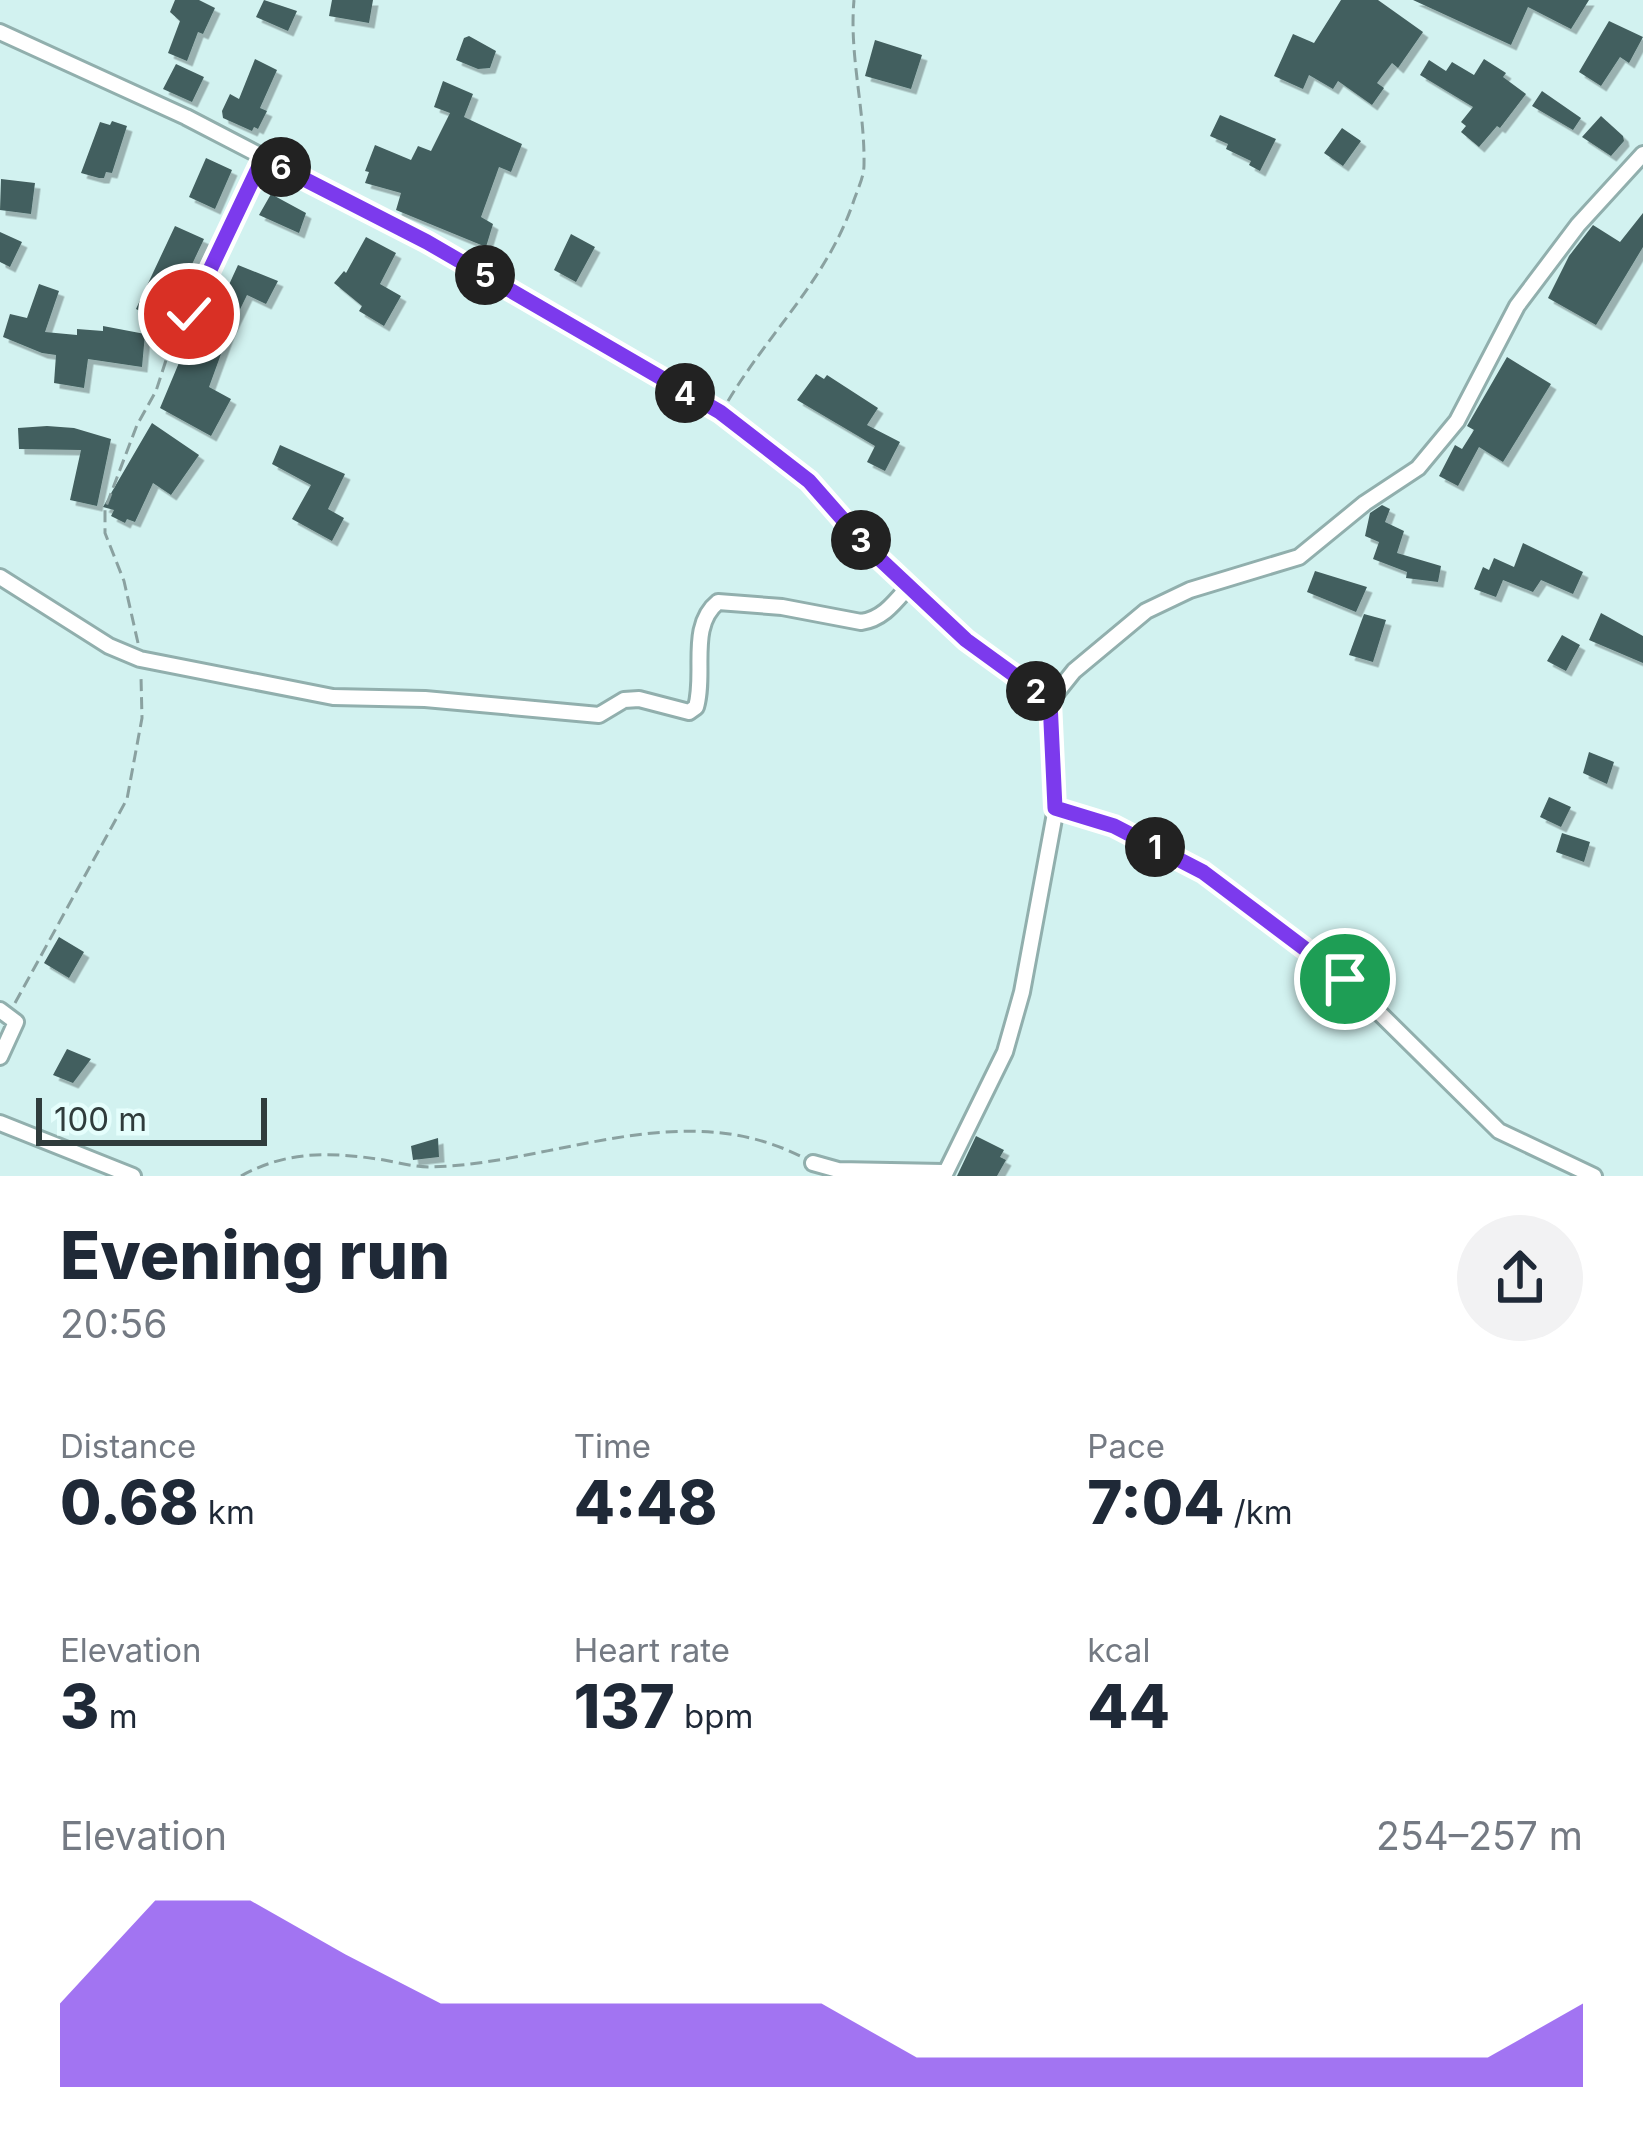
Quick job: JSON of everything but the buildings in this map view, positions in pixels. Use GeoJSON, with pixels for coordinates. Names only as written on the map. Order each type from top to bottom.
{"type":"FeatureCollection","features":[{"type":"Feature","properties":{"kind":"street"},"geometry":{"type":"LineString","coordinates":[[0,32],[186,117],[427,242],[720,412],[809,481],[868,548],[966,640],[1050,701]]}},
{"type":"Feature","properties":{"kind":"street"},"geometry":{"type":"LineString","coordinates":[[813,1163],[838,1170],[944,1174],[1005,1052],[1022,992],[1055,808],[1050,701],[1074,671],[1146,611],[1190,590],[1299,557],[1365,503],[1418,468],[1457,421],[1517,306],[1578,225],[1643,154]]}},
{"type":"Feature","properties":{"kind":"street"},"geometry":{"type":"LineString","coordinates":[[0,577],[109,646],[140,658],[333,697],[599,716],[624,700],[639,699],[689,712],[699,696],[706,612],[718,602],[782,607],[861,622],[887,611],[909,586]]}},
{"type":"Feature","properties":{"kind":"street"},"geometry":{"type":"LineString","coordinates":[[1055,808],[1114,826],[1203,872],[1345,979],[1499,1131],[1594,1176]]}},
{"type":"Feature","properties":{"kind":"street"},"geometry":{"type":"LineString","coordinates":[[0,1057],[16,1022],[4,1012]]}},
{"type":"Feature","properties":{"kind":"street"},"geometry":{"type":"LineString","coordinates":[[0,1123],[134,1176]]}},
{"type":"Feature","properties":{"kind":"path"},"geometry":{"type":"LineString","coordinates":[[720,412],[749,366],[819,277],[865,170],[851,35],[854,0]]}},
{"type":"Feature","properties":{"kind":"path"},"geometry":{"type":"LineString","coordinates":[[4,1012],[128,799],[142,718],[140,658],[124,581],[105,533],[105,509],[137,425],[157,391],[169,351],[263,158]]}},
{"type":"Feature","properties":{"kind":"path"},"geometry":{"type":"LineString","coordinates":[[241,1176],[270,1160],[328,1152],[427,1167],[632,1134],[719,1131],[770,1141],[813,1163]]}},
{"type":"Feature","properties":{"kind":"route"},"geometry":{"type":"LineString","coordinates":[[189,314],[263,158],[532,302],[720,412],[809,481],[868,548],[966,640],[1050,701],[1055,808],[1114,826],[1203,872],[1345,979]]}}]}
